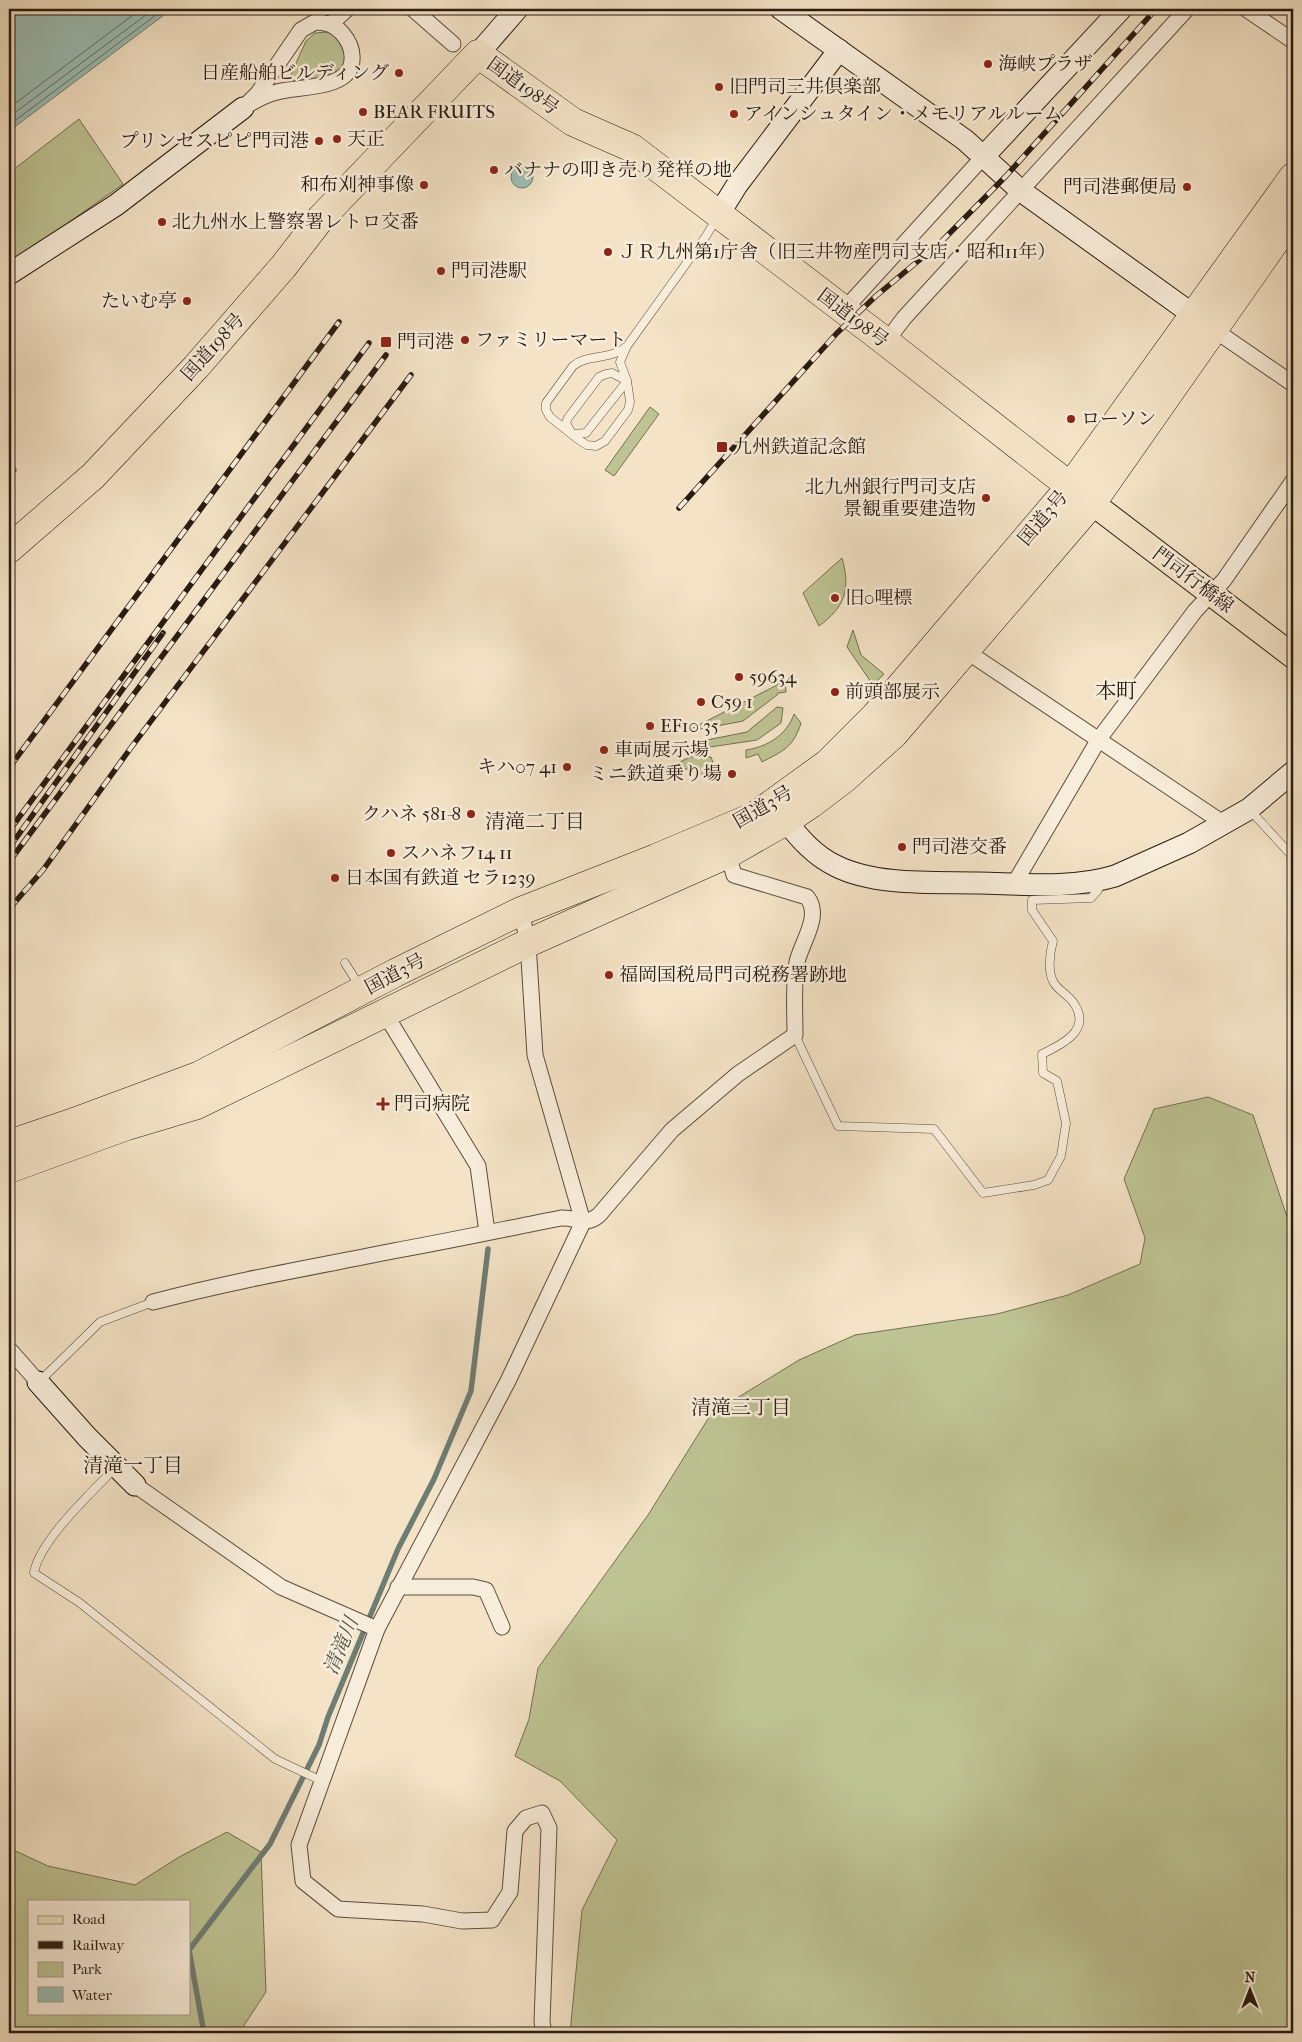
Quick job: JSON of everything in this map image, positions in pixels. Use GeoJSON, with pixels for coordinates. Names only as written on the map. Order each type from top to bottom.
{"type":"FeatureCollection","features":[{"type":"Feature","properties":{"kind":"highway","name":"国道198号"},"geometry":{"type":"LineString","coordinates":[[9,549],[93,476],[196,367],[283,267],[321,218],[478,54],[573,122],[632,148],[886,342],[1092,503]]}},
{"type":"Feature","properties":{"kind":"highway","name":"国道3号"},"geometry":{"type":"LineString","coordinates":[[9,1144],[200,1075],[444,948],[521,911],[656,858],[755,816],[828,764],[875,716],[954,643],[1092,503],[1293,177]]}},
{"type":"Feature","properties":{"kind":"highway","name":"国道3号"},"geometry":{"type":"LineString","coordinates":[[9,1169],[127,1126],[196,1105],[528,943],[728,854],[786,821],[844,779],[894,734],[954,643],[1070,487],[1293,216]]}},
{"type":"Feature","properties":{"kind":"main road","name":"門司行橋線"},"geometry":{"type":"LineString","coordinates":[[1092,503],[1217,587],[1293,656]]}},
{"type":"Feature","properties":{"kind":"street"},"geometry":{"type":"LineString","coordinates":[[331,24],[347,9]]}},
{"type":"Feature","properties":{"kind":"street"},"geometry":{"type":"LineString","coordinates":[[413,9],[453,44]]}},
{"type":"Feature","properties":{"kind":"street"},"geometry":{"type":"LineString","coordinates":[[478,54],[517,9]]}},
{"type":"Feature","properties":{"kind":"street"},"geometry":{"type":"LineString","coordinates":[[781,9],[984,156],[1022,191],[1204,323],[1293,384]]}},
{"type":"Feature","properties":{"kind":"street"},"geometry":{"type":"LineString","coordinates":[[843,311],[1121,9]]}},
{"type":"Feature","properties":{"kind":"street"},"geometry":{"type":"LineString","coordinates":[[886,342],[904,318],[1187,9]]}},
{"type":"Feature","properties":{"kind":"street"},"geometry":{"type":"LineString","coordinates":[[1246,9],[1293,41]]}},
{"type":"Feature","properties":{"kind":"street"},"geometry":{"type":"LineString","coordinates":[[9,274],[116,205],[260,97],[279,91],[315,87],[343,78],[352,66],[352,52],[348,40],[340,30],[324,22],[315,22],[301,30],[258,93],[243,108]]}},
{"type":"Feature","properties":{"kind":"street"},"geometry":{"type":"LineString","coordinates":[[719,214],[737,186],[839,50]]}},
{"type":"Feature","properties":{"kind":"street"},"geometry":{"type":"LineString","coordinates":[[1014,884],[1099,739],[1195,611],[1217,587],[1293,481]]}},
{"type":"Feature","properties":{"kind":"street"},"geometry":{"type":"LineString","coordinates":[[954,643],[1223,823]]}},
{"type":"Feature","properties":{"kind":"street"},"geometry":{"type":"LineString","coordinates":[[786,821],[816,854],[837,866],[859,875],[898,880],[1014,884],[1050,884],[1102,880],[1189,843],[1249,809],[1293,772]]}},
{"type":"Feature","properties":{"kind":"street"},"geometry":{"type":"LineString","coordinates":[[153,1302],[214,1285],[430,1245],[561,1218],[570,1218],[583,1222],[592,1221],[672,1130],[738,1074],[795,1035],[797,963],[813,916],[812,904],[807,897],[734,875],[728,854]]}},
{"type":"Feature","properties":{"kind":"street"},"geometry":{"type":"LineString","coordinates":[[521,911],[528,943],[535,1055],[583,1222],[508,1382],[398,1587],[377,1630],[299,1845],[303,1881],[338,1909],[423,1914],[462,1921],[492,1920],[510,1892],[516,1831],[526,1818],[542,1813],[549,1828],[542,2022],[544,2033]]}},
{"type":"Feature","properties":{"kind":"street"},"geometry":{"type":"LineString","coordinates":[[384,1012],[478,1166],[487,1232]]}},
{"type":"Feature","properties":{"kind":"street"},"geometry":{"type":"LineString","coordinates":[[9,1349],[135,1485],[281,1587],[377,1630]]}},
{"type":"Feature","properties":{"kind":"street"},"geometry":{"type":"LineString","coordinates":[[398,1587],[473,1587],[486,1590],[502,1627]]}},
{"type":"Feature","properties":{"kind":"lane"},"geometry":{"type":"LineString","coordinates":[[626,346],[612,355],[577,362],[546,402],[546,410],[550,417],[587,445],[596,446],[605,441],[628,410],[630,402],[620,362],[626,346],[706,236],[719,214]]}},
{"type":"Feature","properties":{"kind":"lane"},"geometry":{"type":"LineString","coordinates":[[572,434],[566,424],[568,418],[599,377],[612,373],[626,381]]}},
{"type":"Feature","properties":{"kind":"lane"},"geometry":{"type":"LineString","coordinates":[[572,434],[586,433],[626,381]]}},
{"type":"Feature","properties":{"kind":"lane"},"geometry":{"type":"LineString","coordinates":[[1249,809],[1293,857]]}},
{"type":"Feature","properties":{"kind":"lane"},"geometry":{"type":"LineString","coordinates":[[795,1035],[838,1126],[934,1129],[983,1192],[1034,1185],[1048,1180],[1061,1156],[1066,1123],[1057,1081],[1043,1073],[1042,1054],[1065,1044],[1075,1034],[1079,1018],[1076,1006],[1054,982],[1050,953],[1053,941],[1032,910],[1032,900],[1091,898],[1098,890],[1102,880]]}},
{"type":"Feature","properties":{"kind":"lane"},"geometry":{"type":"LineString","coordinates":[[345,963],[362,991]]}},
{"type":"Feature","properties":{"kind":"lane"},"geometry":{"type":"LineString","coordinates":[[38,1382],[100,1322],[153,1302]]}},
{"type":"Feature","properties":{"kind":"lane"},"geometry":{"type":"LineString","coordinates":[[117,1466],[65,1520],[36,1562],[34,1574],[80,1602],[275,1759],[322,1782]]}},
{"type":"Feature","properties":{"kind":"green space"},"geometry":{"type":"Polygon","coordinates":[[[327,32],[338,35],[346,43],[346,63],[340,69],[327,76],[288,81],[306,41],[315,33],[327,32]]]}},
{"type":"Feature","properties":{"kind":"green space"},"geometry":{"type":"Polygon","coordinates":[[[79,119],[123,184],[9,265],[9,173],[79,119]]]}},
{"type":"Feature","properties":{"kind":"green space"},"geometry":{"type":"Polygon","coordinates":[[[650,407],[659,414],[614,476],[605,470],[650,407]]]}},
{"type":"Feature","properties":{"kind":"green space"},"geometry":{"type":"Polygon","coordinates":[[[842,558],[846,579],[844,596],[835,612],[819,626],[803,593],[842,558]]]}},
{"type":"Feature","properties":{"kind":"green space"},"geometry":{"type":"Polygon","coordinates":[[[853,630],[861,655],[884,674],[873,685],[847,647],[853,630]]]}},
{"type":"Feature","properties":{"kind":"green space"},"geometry":{"type":"Polygon","coordinates":[[[785,681],[786,692],[778,693],[743,721],[685,732],[785,681]]]}},
{"type":"Feature","properties":{"kind":"green space"},"geometry":{"type":"Polygon","coordinates":[[[777,707],[783,708],[781,723],[757,740],[677,752],[692,743],[747,732],[777,707]]]}},
{"type":"Feature","properties":{"kind":"green space"},"geometry":{"type":"Polygon","coordinates":[[[794,714],[801,723],[791,743],[786,748],[762,762],[758,754],[746,758],[746,750],[769,743],[781,734],[794,714]]]}},
{"type":"Feature","properties":{"kind":"green space"},"geometry":{"type":"Polygon","coordinates":[[[690,757],[711,757],[716,770],[704,775],[674,765],[690,757]]]}},
{"type":"Feature","properties":{"kind":"green space"},"geometry":{"type":"Polygon","coordinates":[[[1208,1097],[1253,1115],[1293,1235],[1293,2033],[570,2033],[582,1910],[617,1840],[560,1781],[515,1756],[529,1719],[538,1668],[648,1515],[711,1414],[799,1360],[855,1335],[997,1314],[1068,1295],[1140,1264],[1145,1238],[1124,1179],[1154,1109],[1208,1097]]]}},
{"type":"Feature","properties":{"kind":"green space"},"geometry":{"type":"Polygon","coordinates":[[[227,1832],[261,1852],[266,1992],[239,2033],[9,2033],[9,1848],[48,1866],[135,1885],[179,1857],[227,1832]]]}},
{"type":"Feature","properties":{"kind":"water"},"geometry":{"type":"Polygon","coordinates":[[[9,9],[172,9],[9,131],[9,9]]]}},
{"type":"Feature","properties":{"kind":"water"},"geometry":{"type":"Polygon","coordinates":[[[518,166],[526,166],[533,173],[533,181],[526,188],[518,188],[511,181],[511,173],[518,166]]]}},
{"type":"Feature","properties":{"kind":"waterway","name":"清滝川"},"geometry":{"type":"LineString","coordinates":[[9,463],[14,470]]}},
{"type":"Feature","properties":{"kind":"waterway","name":"清滝川"},"geometry":{"type":"LineString","coordinates":[[190,1949],[270,1844],[319,1745],[328,1717],[398,1549],[434,1479],[471,1391],[488,1249]]}},
{"type":"Feature","properties":{"kind":"waterway","name":"清滝川"},"geometry":{"type":"LineString","coordinates":[[190,1956],[204,2033]]}},
{"type":"Feature","properties":{"kind":"railway"},"geometry":{"type":"LineString","coordinates":[[679,508],[837,333],[876,296],[941,242],[1006,176],[1156,9]]}},
{"type":"Feature","properties":{"kind":"railway"},"geometry":{"type":"LineString","coordinates":[[9,768],[339,322]]}},
{"type":"Feature","properties":{"kind":"railway"},"geometry":{"type":"LineString","coordinates":[[9,831],[369,343]]}},
{"type":"Feature","properties":{"kind":"railway"},"geometry":{"type":"LineString","coordinates":[[9,862],[386,355]]}},
{"type":"Feature","properties":{"kind":"railway"},"geometry":{"type":"LineString","coordinates":[[9,909],[43,870],[130,749],[411,375]]}},
{"type":"Feature","properties":{"kind":"railway"},"geometry":{"type":"LineString","coordinates":[[9,848],[163,633]]}},
{"type":"Feature","properties":{"kind":"place","name":"海峡プラザ"},"geometry":{"type":"Point","coordinates":[988,64]}},
{"type":"Feature","properties":{"kind":"place","name":"日産船舶ビルディング"},"geometry":{"type":"Point","coordinates":[399,73]}},
{"type":"Feature","properties":{"kind":"place","name":"旧門司三井倶楽部"},"geometry":{"type":"Point","coordinates":[719,87]}},
{"type":"Feature","properties":{"kind":"place","name":"BEAR FRUITS"},"geometry":{"type":"Point","coordinates":[363,112]}},
{"type":"Feature","properties":{"kind":"place","name":"アインシュタイン・メモリアルルーム"},"geometry":{"type":"Point","coordinates":[734,114]}},
{"type":"Feature","properties":{"kind":"place","name":"天正"},"geometry":{"type":"Point","coordinates":[337,139]}},
{"type":"Feature","properties":{"kind":"place","name":"プリンセスピピ門司港"},"geometry":{"type":"Point","coordinates":[319,141]}},
{"type":"Feature","properties":{"kind":"place","name":"バナナの叩き売り発祥の地"},"geometry":{"type":"Point","coordinates":[494,170]}},
{"type":"Feature","properties":{"kind":"place","name":"和布刈神事像"},"geometry":{"type":"Point","coordinates":[424,185]}},
{"type":"Feature","properties":{"kind":"place","name":"門司港郵便局"},"geometry":{"type":"Point","coordinates":[1187,187]}},
{"type":"Feature","properties":{"kind":"place","name":"北九州水上警察署レトロ交番"},"geometry":{"type":"Point","coordinates":[162,222]}},
{"type":"Feature","properties":{"kind":"place","name":"ＪＲ九州第1庁舎（旧三井物産門司支店・昭和11年）"},"geometry":{"type":"Point","coordinates":[608,252]}},
{"type":"Feature","properties":{"kind":"place","name":"門司港駅"},"geometry":{"type":"Point","coordinates":[441,271]}},
{"type":"Feature","properties":{"kind":"place","name":"たいむ亭"},"geometry":{"type":"Point","coordinates":[187,301]}},
{"type":"Feature","properties":{"kind":"place","name":"ファミリーマート"},"geometry":{"type":"Point","coordinates":[465,340]}},
{"type":"Feature","properties":{"kind":"place","name":"門司港"},"geometry":{"type":"Point","coordinates":[386,342]}},
{"type":"Feature","properties":{"kind":"place","name":"ローソン"},"geometry":{"type":"Point","coordinates":[1071,419]}},
{"type":"Feature","properties":{"kind":"place","name":"九州鉄道記念館"},"geometry":{"type":"Point","coordinates":[722,447]}},
{"type":"Feature","properties":{"kind":"place","name":"北九州銀行門司支店 景観重要建造物"},"geometry":{"type":"Point","coordinates":[986,498]}},
{"type":"Feature","properties":{"kind":"place","name":"旧0哩標"},"geometry":{"type":"Point","coordinates":[835,598]}},
{"type":"Feature","properties":{"kind":"place","name":"59634"},"geometry":{"type":"Point","coordinates":[739,677]}},
{"type":"Feature","properties":{"kind":"place","name":"前頭部展示"},"geometry":{"type":"Point","coordinates":[835,692]}},
{"type":"Feature","properties":{"kind":"place","name":"C59 1"},"geometry":{"type":"Point","coordinates":[701,702]}},
{"type":"Feature","properties":{"kind":"place","name":"EF10 35"},"geometry":{"type":"Point","coordinates":[650,726]}},
{"type":"Feature","properties":{"kind":"place","name":"車両展示場"},"geometry":{"type":"Point","coordinates":[604,750]}},
{"type":"Feature","properties":{"kind":"place","name":"キハ07 41"},"geometry":{"type":"Point","coordinates":[567,767]}},
{"type":"Feature","properties":{"kind":"place","name":"ミニ鉄道乗り場"},"geometry":{"type":"Point","coordinates":[732,774]}},
{"type":"Feature","properties":{"kind":"place","name":"クハネ 581-8"},"geometry":{"type":"Point","coordinates":[471,814]}},
{"type":"Feature","properties":{"kind":"place","name":"門司港交番"},"geometry":{"type":"Point","coordinates":[902,847]}},
{"type":"Feature","properties":{"kind":"place","name":"スハネフ14 11"},"geometry":{"type":"Point","coordinates":[391,853]}},
{"type":"Feature","properties":{"kind":"place","name":"日本国有鉄道 セラ1239"},"geometry":{"type":"Point","coordinates":[335,878]}},
{"type":"Feature","properties":{"kind":"place","name":"福岡国税局門司税務署跡地"},"geometry":{"type":"Point","coordinates":[609,975]}},
{"type":"Feature","properties":{"kind":"place","name":"門司病院"},"geometry":{"type":"Point","coordinates":[383,1104]}},
{"type":"Feature","properties":{"kind":"district","name":"本町"},"geometry":{"type":"Point","coordinates":[1116,691]}},
{"type":"Feature","properties":{"kind":"district","name":"清滝二丁目"},"geometry":{"type":"Point","coordinates":[535,821]}},
{"type":"Feature","properties":{"kind":"district","name":"清滝三丁目"},"geometry":{"type":"Point","coordinates":[741,1407]}},
{"type":"Feature","properties":{"kind":"district","name":"清滝一丁目"},"geometry":{"type":"Point","coordinates":[133,1465]}}]}
